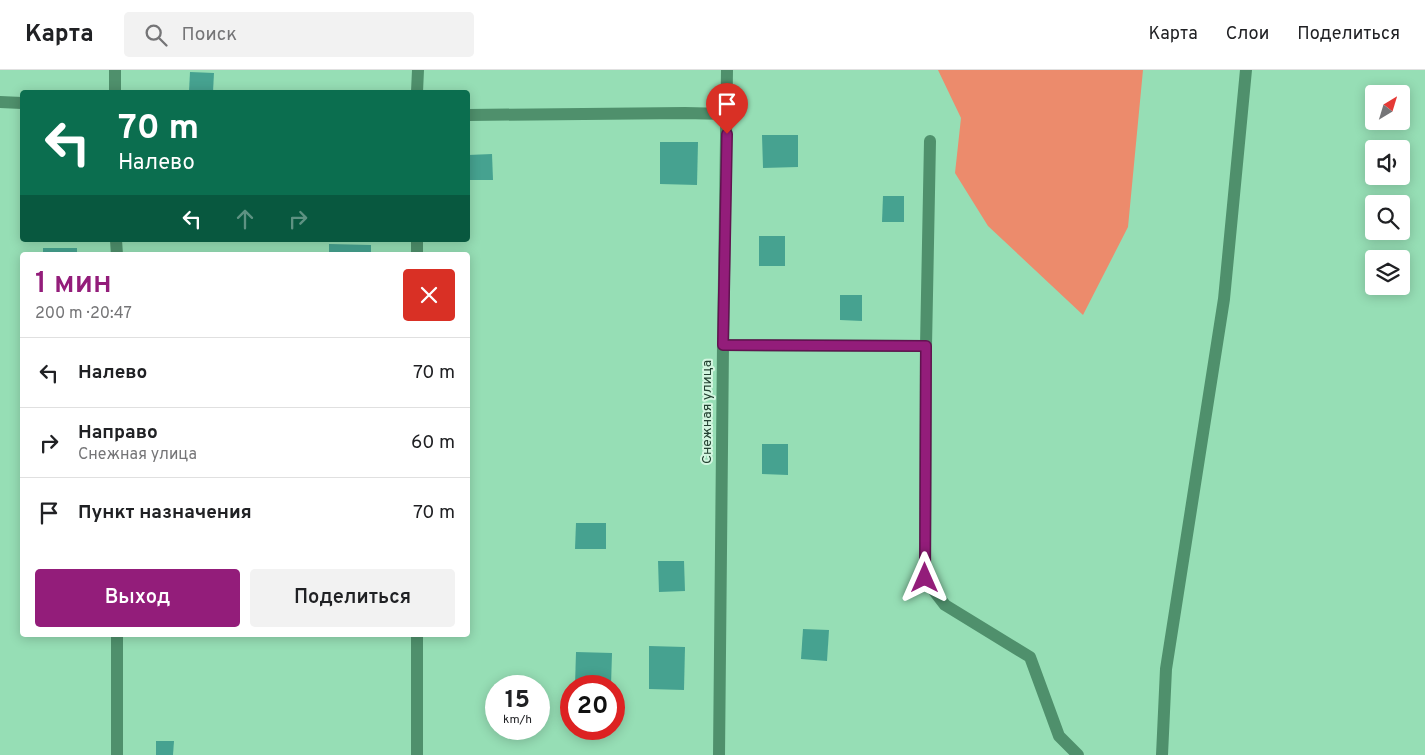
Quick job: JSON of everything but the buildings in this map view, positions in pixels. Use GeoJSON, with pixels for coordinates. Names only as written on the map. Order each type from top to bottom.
{"type":"FeatureCollection","features":[{"type":"Feature","properties":{"kind":"street"},"geometry":{"type":"LineString","coordinates":[[115,70],[115,90]]}},
{"type":"Feature","properties":{"kind":"street"},"geometry":{"type":"LineString","coordinates":[[417,90],[418,70]]}},
{"type":"Feature","properties":{"kind":"street","name":"Снежная улица"},"geometry":{"type":"LineString","coordinates":[[719,755],[727,70]]}},
{"type":"Feature","properties":{"kind":"street"},"geometry":{"type":"LineString","coordinates":[[1162,755],[1166,669],[1224,299],[1246,70]]}},
{"type":"Feature","properties":{"kind":"street"},"geometry":{"type":"LineString","coordinates":[[0,102],[20,103]]}},
{"type":"Feature","properties":{"kind":"street"},"geometry":{"type":"LineString","coordinates":[[470,115],[727,114]]}},
{"type":"Feature","properties":{"kind":"street"},"geometry":{"type":"LineString","coordinates":[[930,141],[926,346],[925,578],[945,605],[1030,657],[1059,736],[1078,755]]}},
{"type":"Feature","properties":{"kind":"street"},"geometry":{"type":"LineString","coordinates":[[723,345],[926,346]]}},
{"type":"Feature","properties":{"kind":"street"},"geometry":{"type":"LineString","coordinates":[[117,637],[117,755]]}},
{"type":"Feature","properties":{"kind":"street"},"geometry":{"type":"LineString","coordinates":[[417,637],[417,755]]}},
{"type":"Feature","properties":{"kind":"shaded area"},"geometry":{"type":"Polygon","coordinates":[[[938,70],[1143,70],[1128,227],[1083,315],[988,226],[955,173],[961,118],[938,70]]]}},
{"type":"Feature","properties":{"kind":"route"},"geometry":{"type":"LineString","coordinates":[[727,134],[723,345],[926,346],[925,578]]}}]}
